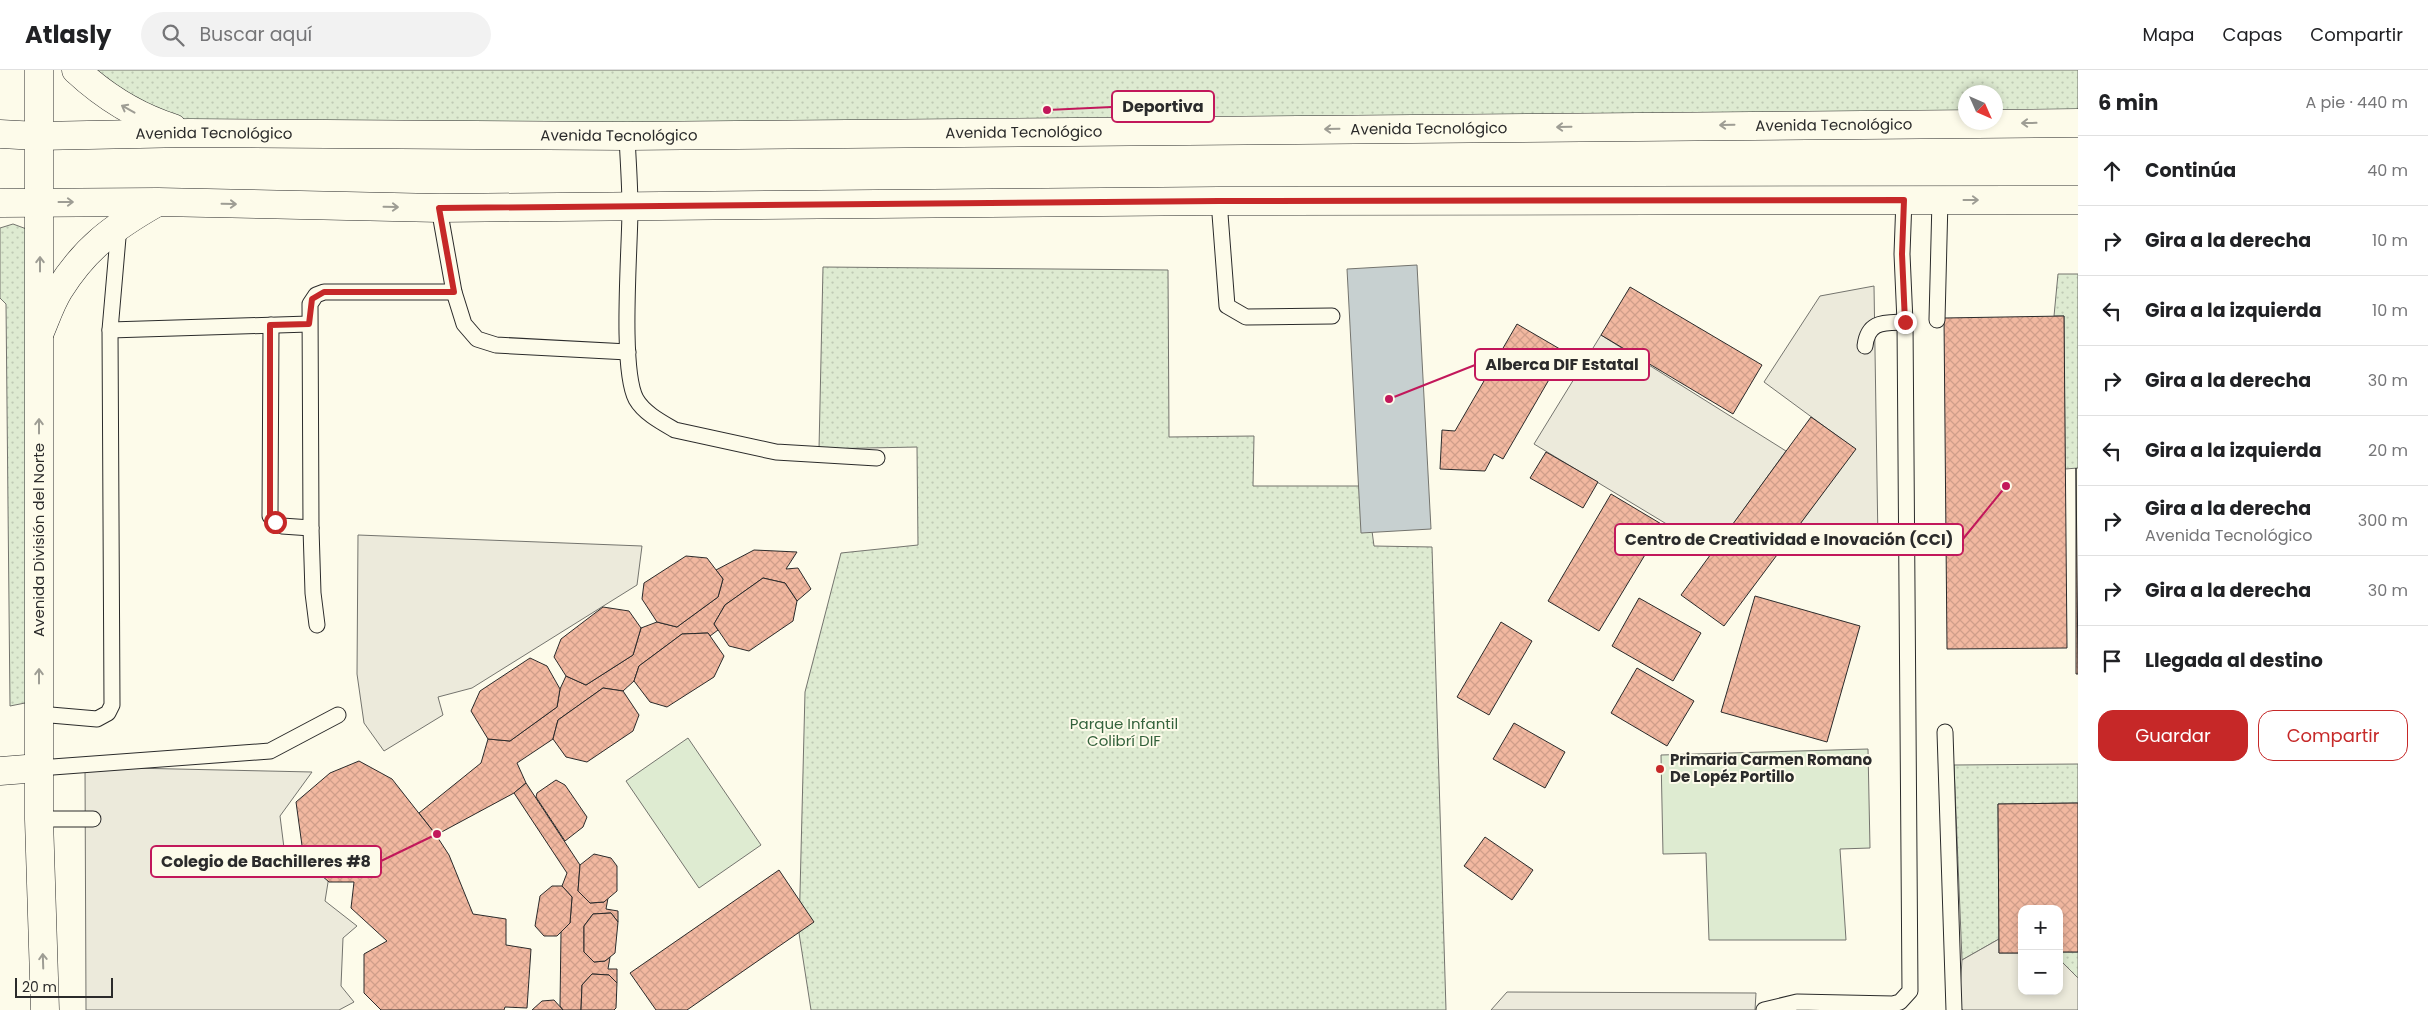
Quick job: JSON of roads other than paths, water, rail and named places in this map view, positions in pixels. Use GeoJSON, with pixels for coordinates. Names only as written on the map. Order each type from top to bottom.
{"type":"FeatureCollection","features":[{"type":"Feature","properties":{"kind":"main road","name":"Avenida División del Norte"},"geometry":{"type":"LineString","coordinates":[[39,70],[39,819],[45,1010]]}},
{"type":"Feature","properties":{"kind":"main road"},"geometry":{"type":"LineString","coordinates":[[76,70],[110,99],[147,120],[189,133]]}},
{"type":"Feature","properties":{"kind":"main road","name":"Avenida Tecnológico"},"geometry":{"type":"LineString","coordinates":[[0,134],[38,136],[189,133],[627,136],[2078,123]]}},
{"type":"Feature","properties":{"kind":"main road"},"geometry":{"type":"LineString","coordinates":[[0,203],[158,202],[439,208],[1219,201],[2078,200]]}},
{"type":"Feature","properties":{"kind":"main road"},"geometry":{"type":"LineString","coordinates":[[40,332],[58,291],[85,254],[119,225],[158,202]]}},
{"type":"Feature","properties":{"kind":"main road"},"geometry":{"type":"LineString","coordinates":[[0,771],[39,768]]}},
{"type":"Feature","properties":{"kind":"lane"},"geometry":{"type":"LineString","coordinates":[[627,136],[630,207],[628,352],[631,385],[636,400],[660,422],[675,430],[776,452],[877,458]]}},
{"type":"Feature","properties":{"kind":"lane"},"geometry":{"type":"LineString","coordinates":[[1764,1010],[1797,1002],[1893,1004],[1900,1002],[1910,991],[1905,322],[1902,254],[1904,200]]}},
{"type":"Feature","properties":{"kind":"lane"},"geometry":{"type":"LineString","coordinates":[[1938,320],[1940,200]]}},
{"type":"Feature","properties":{"kind":"lane"},"geometry":{"type":"LineString","coordinates":[[1219,201],[1227,306],[1246,317],[1332,316]]}},
{"type":"Feature","properties":{"kind":"lane"},"geometry":{"type":"LineString","coordinates":[[439,208],[454,292],[464,324],[477,339],[496,345],[628,352]]}},
{"type":"Feature","properties":{"kind":"lane"},"geometry":{"type":"LineString","coordinates":[[39,714],[97,719],[108,713],[112,705],[110,330],[119,225]]}},
{"type":"Feature","properties":{"kind":"lane"},"geometry":{"type":"LineString","coordinates":[[317,625],[313,593],[311,528],[309,324],[312,299],[324,292],[454,292]]}},
{"type":"Feature","properties":{"kind":"lane"},"geometry":{"type":"LineString","coordinates":[[1865,346],[1866,337],[1873,327],[1879,324],[1905,322]]}},
{"type":"Feature","properties":{"kind":"lane"},"geometry":{"type":"LineString","coordinates":[[110,330],[309,324]]}},
{"type":"Feature","properties":{"kind":"lane"},"geometry":{"type":"LineString","coordinates":[[270,325],[270,516],[282,526],[311,528]]}},
{"type":"Feature","properties":{"kind":"lane"},"geometry":{"type":"LineString","coordinates":[[39,768],[270,751],[338,715]]}},
{"type":"Feature","properties":{"kind":"lane"},"geometry":{"type":"LineString","coordinates":[[1945,732],[1954,1010]]}},
{"type":"Feature","properties":{"kind":"lane"},"geometry":{"type":"LineString","coordinates":[[39,819],[93,820]]}},
{"type":"Feature","properties":{"kind":"place","name":"Deportiva"},"geometry":{"type":"Point","coordinates":[1047,110]}},
{"type":"Feature","properties":{"kind":"place","name":"Alberca DIF Estatal"},"geometry":{"type":"Point","coordinates":[1389,399]}},
{"type":"Feature","properties":{"kind":"place","name":"Centro de Creatividad e Inovación (CCI)"},"geometry":{"type":"Point","coordinates":[2006,486]}},
{"type":"Feature","properties":{"kind":"place","name":"Primaria Carmen Romano De Lopéz Portillo"},"geometry":{"type":"Point","coordinates":[1660,769]}},
{"type":"Feature","properties":{"kind":"place","name":"Colegio de Bachilleres #8"},"geometry":{"type":"Point","coordinates":[437,834]}},
{"type":"Feature","properties":{"kind":"park label","name":"Parque Infantil Colibrí DIF"},"geometry":{"type":"Point","coordinates":[1124,732]}}]}
